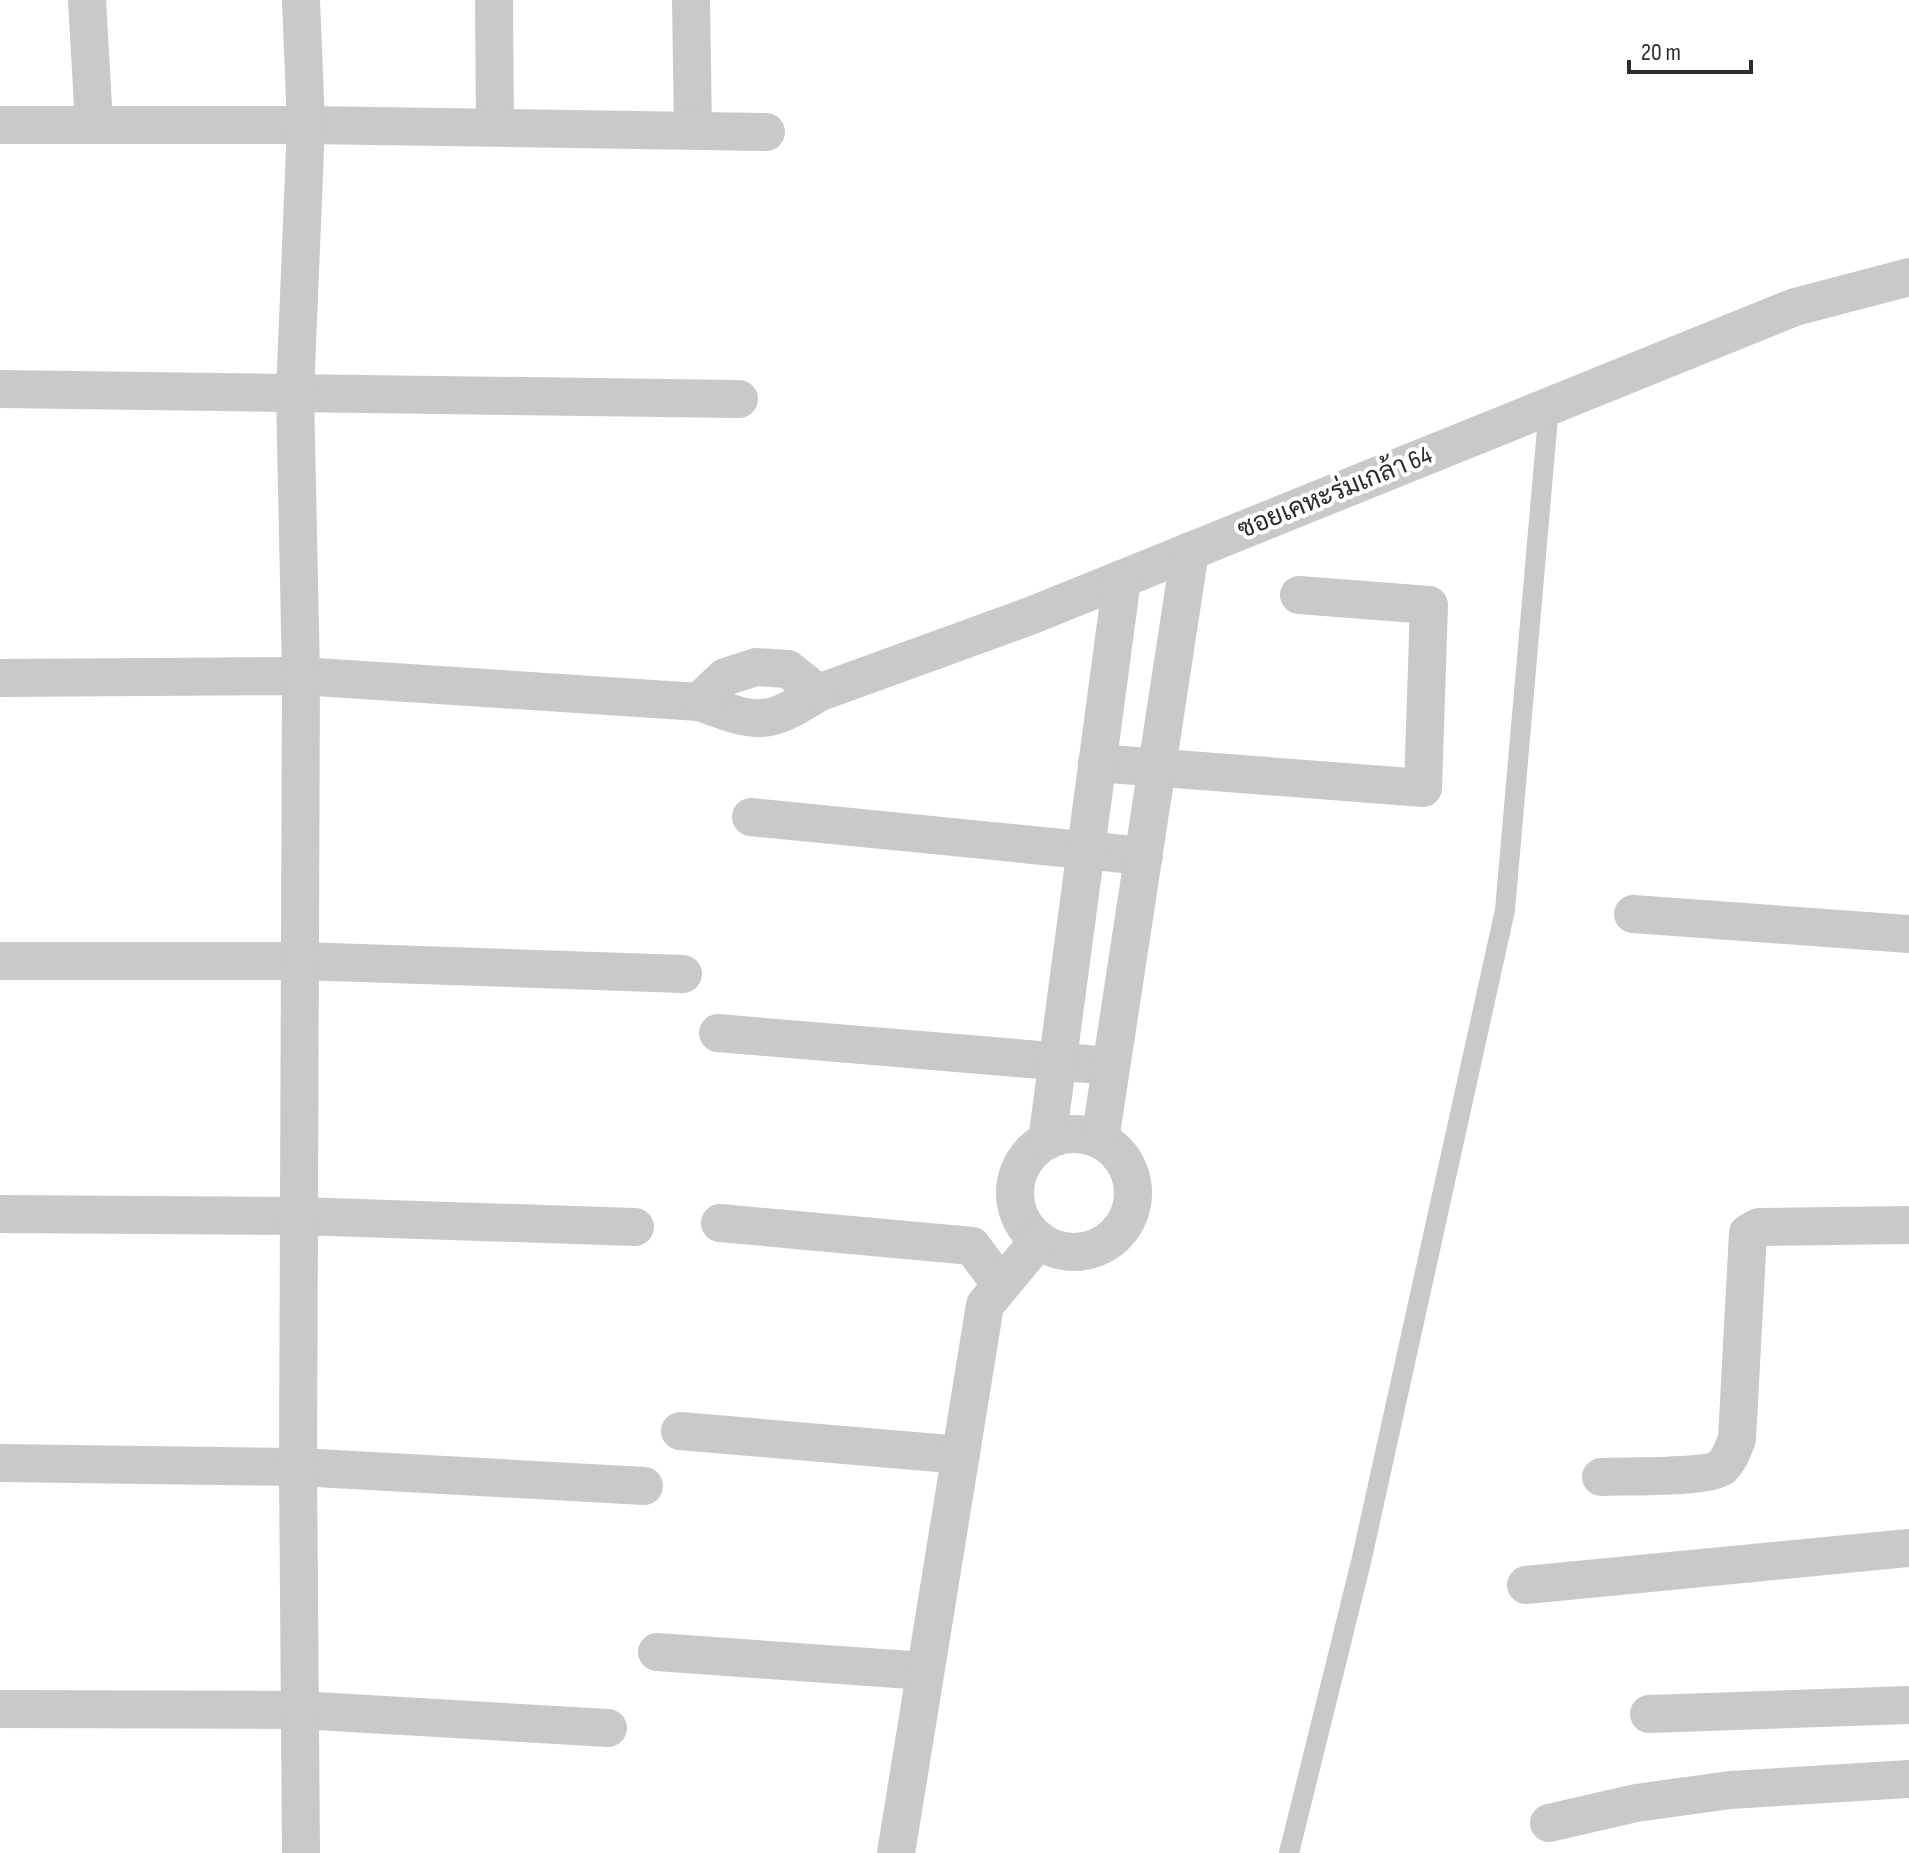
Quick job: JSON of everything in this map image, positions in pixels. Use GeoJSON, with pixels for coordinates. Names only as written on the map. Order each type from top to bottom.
{"type":"FeatureCollection","features":[{"type":"Feature","properties":{"kind":"street"},"geometry":{"type":"LineString","coordinates":[[87,0],[94,124]]}},
{"type":"Feature","properties":{"kind":"street"},"geometry":{"type":"LineString","coordinates":[[301,0],[306,125],[295,393],[301,676],[298,1467],[301,1853]]}},
{"type":"Feature","properties":{"kind":"street"},"geometry":{"type":"LineString","coordinates":[[494,0],[495,127]]}},
{"type":"Feature","properties":{"kind":"street"},"geometry":{"type":"LineString","coordinates":[[691,0],[693,130]]}},
{"type":"Feature","properties":{"kind":"street"},"geometry":{"type":"LineString","coordinates":[[0,125],[306,125],[766,132]]}},
{"type":"Feature","properties":{"kind":"street","name":"ซอยเคหะร่มเกล้า 64"},"geometry":{"type":"LineString","coordinates":[[699,702],[743,719],[764,720],[787,713],[818,693],[1030,616],[1795,307],[1909,277]]}},
{"type":"Feature","properties":{"kind":"street"},"geometry":{"type":"LineString","coordinates":[[0,389],[739,399]]}},
{"type":"Feature","properties":{"kind":"street"},"geometry":{"type":"LineString","coordinates":[[1100,1140],[1190,551]]}},
{"type":"Feature","properties":{"kind":"street"},"geometry":{"type":"LineString","coordinates":[[1047,1141],[1122,579]]}},
{"type":"Feature","properties":{"kind":"street"},"geometry":{"type":"LineString","coordinates":[[1097,763],[1423,788],[1429,605],[1299,595]]}},
{"type":"Feature","properties":{"kind":"street"},"geometry":{"type":"LineString","coordinates":[[0,678],[301,676],[699,702],[725,677],[756,667],[788,669],[818,693]]}},
{"type":"Feature","properties":{"kind":"street"},"geometry":{"type":"LineString","coordinates":[[751,817],[1144,856]]}},
{"type":"Feature","properties":{"kind":"street"},"geometry":{"type":"LineString","coordinates":[[1633,914],[1909,934]]}},
{"type":"Feature","properties":{"kind":"street"},"geometry":{"type":"LineString","coordinates":[[0,961],[301,961],[683,974]]}},
{"type":"Feature","properties":{"kind":"street"},"geometry":{"type":"LineString","coordinates":[[718,1033],[1111,1066]]}},
{"type":"Feature","properties":{"kind":"street"},"geometry":{"type":"LineString","coordinates":[[1064,1135],[1083,1135],[1100,1140],[1116,1152],[1128,1169],[1133,1189],[1131,1209],[1121,1228],[1107,1242],[1088,1251],[1067,1252],[1039,1240],[1021,1220],[1015,1202],[1015,1184],[1026,1159],[1047,1141],[1064,1135]]}},
{"type":"Feature","properties":{"kind":"street"},"geometry":{"type":"LineString","coordinates":[[0,1214],[299,1216],[635,1227]]}},
{"type":"Feature","properties":{"kind":"street"},"geometry":{"type":"LineString","coordinates":[[720,1223],[972,1246],[1001,1285]]}},
{"type":"Feature","properties":{"kind":"street"},"geometry":{"type":"LineString","coordinates":[[1601,1477],[1699,1473],[1719,1469],[1730,1457],[1737,1439],[1748,1233],[1759,1227],[1909,1225]]}},
{"type":"Feature","properties":{"kind":"street"},"geometry":{"type":"LineString","coordinates":[[896,1853],[985,1305],[1039,1240]]}},
{"type":"Feature","properties":{"kind":"street"},"geometry":{"type":"LineString","coordinates":[[680,1431],[961,1455]]}},
{"type":"Feature","properties":{"kind":"street"},"geometry":{"type":"LineString","coordinates":[[0,1463],[298,1467],[644,1486]]}},
{"type":"Feature","properties":{"kind":"street"},"geometry":{"type":"LineString","coordinates":[[1526,1585],[1909,1548]]}},
{"type":"Feature","properties":{"kind":"street"},"geometry":{"type":"LineString","coordinates":[[657,1652],[925,1671]]}},
{"type":"Feature","properties":{"kind":"street"},"geometry":{"type":"LineString","coordinates":[[1649,1714],[1909,1705]]}},
{"type":"Feature","properties":{"kind":"street"},"geometry":{"type":"LineString","coordinates":[[0,1709],[299,1710],[608,1728]]}},
{"type":"Feature","properties":{"kind":"street"},"geometry":{"type":"LineString","coordinates":[[1549,1823],[1636,1803],[1730,1790],[1909,1779]]}},
{"type":"Feature","properties":{"kind":"lane"},"geometry":{"type":"LineString","coordinates":[[1289,1853],[1361,1562],[1505,910],[1549,406]]}}]}
